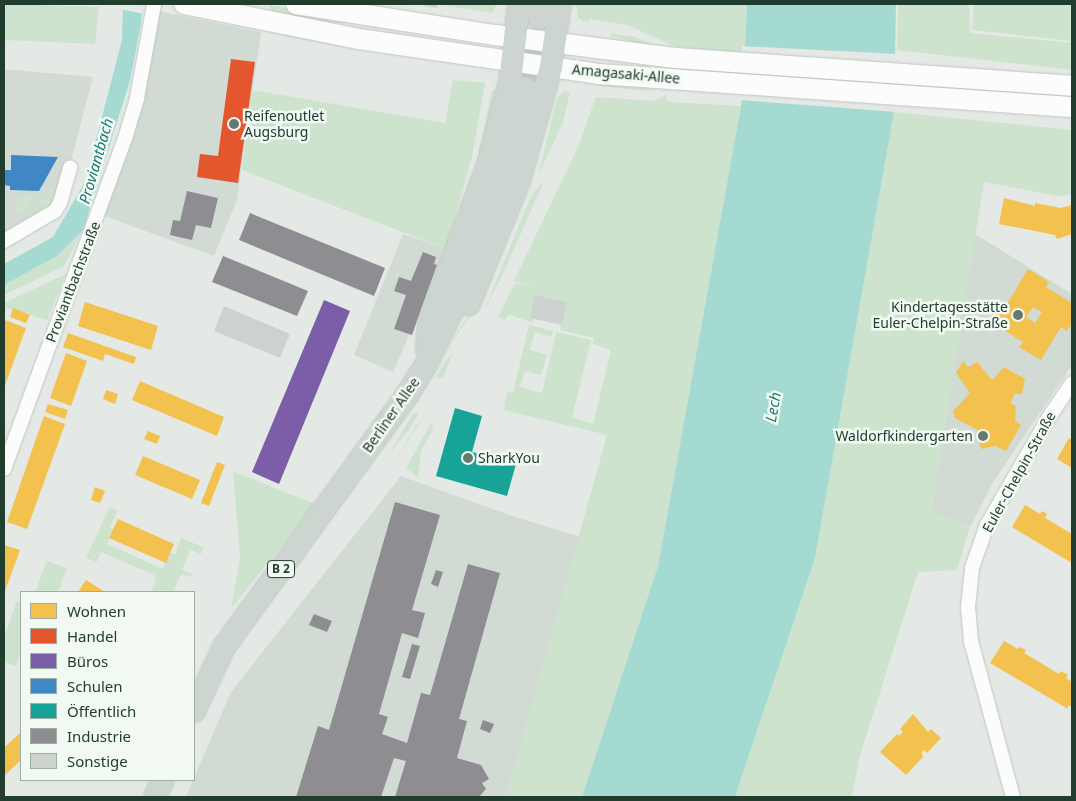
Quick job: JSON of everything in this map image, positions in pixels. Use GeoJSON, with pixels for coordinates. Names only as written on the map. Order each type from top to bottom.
{"type":"FeatureCollection","features":[{"type":"Feature","properties":{"kind":"main road","name":"Amagasaki-Allee"},"geometry":{"type":"LineString","coordinates":[[184,4],[359,39],[551,67],[674,79],[1072,107]]}},
{"type":"Feature","properties":{"kind":"main road","name":"Amagasaki-Allee"},"geometry":{"type":"LineString","coordinates":[[296,4],[556,44],[675,58],[1072,86]]}},
{"type":"Feature","properties":{"kind":"main road"},"geometry":{"type":"LineString","coordinates":[[427,363],[428,324],[489,162],[512,62],[519,4]]}},
{"type":"Feature","properties":{"kind":"main road"},"geometry":{"type":"LineString","coordinates":[[427,363],[450,340],[475,294],[519,181],[551,67],[556,44],[560,4]]}},
{"type":"Feature","properties":{"kind":"main road","name":"Berliner Allee"},"geometry":{"type":"LineString","coordinates":[[195,709],[224,647],[409,392],[427,363],[455,305],[499,184],[525,88]]}},
{"type":"Feature","properties":{"kind":"main road"},"geometry":{"type":"LineString","coordinates":[[156,797],[163,781]]}},
{"type":"Feature","properties":{"kind":"street","name":"Proviantbachstraße"},"geometry":{"type":"LineString","coordinates":[[4,469],[126,135],[143,68],[154,4]]}},
{"type":"Feature","properties":{"kind":"street"},"geometry":{"type":"LineString","coordinates":[[4,241],[55,211],[60,203],[70,167]]}},
{"type":"Feature","properties":{"kind":"street","name":"Euler-Chelpin-Straße"},"geometry":{"type":"LineString","coordinates":[[1013,797],[971,641],[968,607],[972,568],[987,525],[1049,417],[1072,383]]}},
{"type":"Feature","properties":{"kind":"shaded area"},"geometry":{"type":"Polygon","coordinates":[[[153,10],[261,32],[237,200],[214,256],[99,214],[126,135],[153,10]]]}},
{"type":"Feature","properties":{"kind":"shaded area"},"geometry":{"type":"Polygon","coordinates":[[[4,69],[93,77],[60,203],[4,241],[4,69]]]}},
{"type":"Feature","properties":{"kind":"shaded area"},"geometry":{"type":"Polygon","coordinates":[[[403,234],[446,249],[393,372],[354,355],[403,234]]]}},
{"type":"Feature","properties":{"kind":"shaded area"},"geometry":{"type":"Polygon","coordinates":[[[975,234],[1072,294],[1072,365],[994,481],[970,527],[931,511],[975,234]]]}},
{"type":"Feature","properties":{"kind":"shaded area"},"geometry":{"type":"Polygon","coordinates":[[[401,476],[512,516],[581,537],[506,797],[186,797],[193,781],[195,781],[195,776],[231,692],[401,476]]]}},
{"type":"Feature","properties":{"kind":"green space"},"geometry":{"type":"Polygon","coordinates":[[[4,4],[99,7],[95,44],[4,40],[4,4]]]}},
{"type":"Feature","properties":{"kind":"green space"},"geometry":{"type":"Polygon","coordinates":[[[437,4],[496,4],[493,13],[437,4]]]}},
{"type":"Feature","properties":{"kind":"green space"},"geometry":{"type":"Polygon","coordinates":[[[576,4],[747,4],[745,52],[676,47],[628,25],[589,19],[588,23],[578,18],[576,4]]]}},
{"type":"Feature","properties":{"kind":"green space"},"geometry":{"type":"Polygon","coordinates":[[[898,4],[969,4],[970,33],[1072,43],[1072,70],[897,50],[898,4]]]}},
{"type":"Feature","properties":{"kind":"green space"},"geometry":{"type":"Polygon","coordinates":[[[974,4],[1072,4],[1072,41],[972,30],[974,4]]]}},
{"type":"Feature","properties":{"kind":"green space"},"geometry":{"type":"Polygon","coordinates":[[[269,5],[489,44],[355,23],[322,23],[274,14],[269,5]]]}},
{"type":"Feature","properties":{"kind":"green space"},"geometry":{"type":"Polygon","coordinates":[[[280,31],[342,43],[344,47],[285,36],[280,31]]]}},
{"type":"Feature","properties":{"kind":"green space"},"geometry":{"type":"Polygon","coordinates":[[[611,33],[635,37],[663,49],[610,36],[611,33]]]}},
{"type":"Feature","properties":{"kind":"green space"},"geometry":{"type":"Polygon","coordinates":[[[453,80],[485,83],[472,157],[446,249],[242,170],[253,90],[445,123],[453,80]]]}},
{"type":"Feature","properties":{"kind":"green space"},"geometry":{"type":"Polygon","coordinates":[[[600,81],[660,86],[647,91],[599,86],[600,81]]]}},
{"type":"Feature","properties":{"kind":"green space"},"geometry":{"type":"Polygon","coordinates":[[[952,85],[1072,93],[1072,98],[952,90],[952,85]]]}},
{"type":"Feature","properties":{"kind":"green space"},"geometry":{"type":"Polygon","coordinates":[[[498,89],[499,98],[474,174],[492,91],[498,89]]]}},
{"type":"Feature","properties":{"kind":"green space"},"geometry":{"type":"Polygon","coordinates":[[[564,91],[570,92],[563,122],[538,176],[557,98],[564,91]]]}},
{"type":"Feature","properties":{"kind":"green space"},"geometry":{"type":"Polygon","coordinates":[[[666,95],[666,99],[670,102],[741,106],[658,566],[582,797],[506,797],[607,435],[504,410],[507,392],[513,393],[529,325],[553,331],[551,337],[535,332],[530,350],[547,355],[541,375],[525,371],[520,387],[542,393],[556,332],[591,340],[572,417],[593,424],[611,350],[593,344],[594,338],[560,330],[566,302],[535,295],[532,322],[509,315],[505,320],[498,317],[515,283],[535,287],[514,281],[578,147],[596,97],[653,101],[666,95]]]}},
{"type":"Feature","properties":{"kind":"green space"},"geometry":{"type":"Polygon","coordinates":[[[894,112],[1072,130],[1072,194],[1058,196],[984,182],[931,511],[970,527],[957,570],[918,572],[859,759],[852,797],[735,797],[815,558],[894,112]]]}},
{"type":"Feature","properties":{"kind":"green space"},"geometry":{"type":"Polygon","coordinates":[[[544,181],[502,276],[484,311],[531,196],[544,181]]]}},
{"type":"Feature","properties":{"kind":"green space"},"geometry":{"type":"Polygon","coordinates":[[[528,184],[486,291],[446,352],[480,295],[528,184]]]}},
{"type":"Feature","properties":{"kind":"green space"},"geometry":{"type":"Polygon","coordinates":[[[53,189],[59,198],[40,219],[32,211],[53,189]]]}},
{"type":"Feature","properties":{"kind":"green space"},"geometry":{"type":"Polygon","coordinates":[[[37,195],[23,211],[17,216],[17,197],[37,195]]]}},
{"type":"Feature","properties":{"kind":"green space"},"geometry":{"type":"Polygon","coordinates":[[[83,230],[64,266],[4,295],[4,285],[57,256],[83,230]]]}},
{"type":"Feature","properties":{"kind":"green space"},"geometry":{"type":"Polygon","coordinates":[[[66,274],[47,320],[4,307],[4,303],[66,274]]]}},
{"type":"Feature","properties":{"kind":"green space"},"geometry":{"type":"Polygon","coordinates":[[[453,353],[443,378],[436,378],[443,364],[453,353]]]}},
{"type":"Feature","properties":{"kind":"green space"},"geometry":{"type":"Polygon","coordinates":[[[430,410],[419,423],[393,465],[416,425],[430,410]]]}},
{"type":"Feature","properties":{"kind":"green space"},"geometry":{"type":"Polygon","coordinates":[[[414,412],[418,414],[409,430],[388,455],[414,412]]]}},
{"type":"Feature","properties":{"kind":"green space"},"geometry":{"type":"Polygon","coordinates":[[[433,420],[432,432],[421,451],[418,478],[406,468],[433,420]]]}},
{"type":"Feature","properties":{"kind":"green space"},"geometry":{"type":"Polygon","coordinates":[[[233,471],[315,504],[231,609],[240,558],[233,471]]]}},
{"type":"Feature","properties":{"kind":"green space"},"geometry":{"type":"Polygon","coordinates":[[[110,506],[117,511],[110,527],[113,529],[107,544],[163,569],[170,553],[175,554],[181,538],[203,547],[201,554],[190,550],[182,570],[192,574],[191,577],[181,574],[173,591],[151,590],[156,579],[154,575],[101,552],[97,562],[86,558],[110,506]]]}},
{"type":"Feature","properties":{"kind":"green space"},"geometry":{"type":"Polygon","coordinates":[[[47,561],[67,568],[58,591],[35,591],[47,561]]]}},
{"type":"Feature","properties":{"kind":"green space"},"geometry":{"type":"Polygon","coordinates":[[[17,601],[20,602],[20,655],[16,666],[4,662],[4,638],[17,601]]]}},
{"type":"Feature","properties":{"kind":"water","name":"Proviantbach"},"geometry":{"type":"Polygon","coordinates":[[[123,4],[142,4],[141,23],[130,81],[83,230],[57,256],[4,285],[4,264],[53,237],[85,182],[122,40],[123,4]]]}},
{"type":"Feature","properties":{"kind":"water","name":"Lech"},"geometry":{"type":"Polygon","coordinates":[[[747,4],[896,4],[894,112],[815,558],[735,797],[582,797],[658,566],[743,95],[747,4]]]}},
{"type":"Feature","properties":{"kind":"pier"},"geometry":{"type":"Polygon","coordinates":[[[120,4],[145,4],[144,14],[120,9],[120,4]]]}},
{"type":"Feature","properties":{"kind":"pier"},"geometry":{"type":"Polygon","coordinates":[[[742,46],[897,54],[896,112],[740,100],[742,46]]]}},
{"type":"Feature","properties":{"kind":"building: Wohnen"},"geometry":{"type":"Polygon","coordinates":[[[1004,198],[1035,206],[1035,203],[1061,208],[1072,205],[1072,234],[1057,239],[1055,235],[999,224],[1004,198]]]}},
{"type":"Feature","properties":{"kind":"building: Wohnen"},"geometry":{"type":"Polygon","coordinates":[[[1028,269],[1049,282],[1046,287],[1072,303],[1072,322],[1067,331],[1061,327],[1041,360],[1019,347],[1023,342],[989,321],[1002,301],[1007,304],[1028,269]],[[1033,307],[1026,317],[1035,323],[1042,312],[1033,307]]]}},
{"type":"Feature","properties":{"kind":"building: Wohnen"},"geometry":{"type":"Polygon","coordinates":[[[85,302],[158,326],[151,350],[78,326],[85,302]]]}},
{"type":"Feature","properties":{"kind":"building: Wohnen"},"geometry":{"type":"Polygon","coordinates":[[[13,308],[30,315],[26,323],[10,317],[13,308]]]}},
{"type":"Feature","properties":{"kind":"building: Wohnen"},"geometry":{"type":"Polygon","coordinates":[[[5,320],[26,328],[4,388],[4,324],[5,320]]]}},
{"type":"Feature","properties":{"kind":"building: Wohnen"},"geometry":{"type":"Polygon","coordinates":[[[68,333],[136,357],[134,364],[105,354],[103,361],[63,347],[68,333]]]}},
{"type":"Feature","properties":{"kind":"building: Wohnen"},"geometry":{"type":"Polygon","coordinates":[[[66,353],[87,361],[71,406],[50,398],[66,353]]]}},
{"type":"Feature","properties":{"kind":"building: Wohnen"},"geometry":{"type":"Polygon","coordinates":[[[963,361],[968,367],[977,362],[992,380],[1004,367],[1025,379],[1022,394],[1014,394],[1011,403],[1016,406],[1015,421],[1021,425],[1006,451],[995,446],[981,449],[979,441],[983,433],[955,418],[953,411],[970,393],[956,373],[963,361]]]}},
{"type":"Feature","properties":{"kind":"building: Wohnen"},"geometry":{"type":"Polygon","coordinates":[[[140,381],[224,417],[217,436],[132,400],[140,381]]]}},
{"type":"Feature","properties":{"kind":"building: Wohnen"},"geometry":{"type":"Polygon","coordinates":[[[106,390],[118,394],[115,404],[103,399],[106,390]]]}},
{"type":"Feature","properties":{"kind":"building: Wohnen"},"geometry":{"type":"Polygon","coordinates":[[[48,404],[68,410],[65,419],[45,412],[48,404]]]}},
{"type":"Feature","properties":{"kind":"building: Wohnen"},"geometry":{"type":"Polygon","coordinates":[[[44,416],[65,424],[27,529],[7,522],[44,416]]]}},
{"type":"Feature","properties":{"kind":"building: Wohnen"},"geometry":{"type":"Polygon","coordinates":[[[148,431],[160,436],[157,444],[144,439],[148,431]]]}},
{"type":"Feature","properties":{"kind":"building: Wohnen"},"geometry":{"type":"Polygon","coordinates":[[[1069,438],[1072,440],[1072,468],[1057,459],[1069,438]]]}},
{"type":"Feature","properties":{"kind":"building: Wohnen"},"geometry":{"type":"Polygon","coordinates":[[[143,456],[200,480],[192,499],[135,475],[143,456]]]}},
{"type":"Feature","properties":{"kind":"building: Wohnen"},"geometry":{"type":"Polygon","coordinates":[[[217,462],[225,465],[209,506],[201,503],[217,462]]]}},
{"type":"Feature","properties":{"kind":"building: Wohnen"},"geometry":{"type":"Polygon","coordinates":[[[95,487],[105,491],[100,503],[91,500],[95,487]]]}},
{"type":"Feature","properties":{"kind":"building: Wohnen"},"geometry":{"type":"Polygon","coordinates":[[[1025,505],[1040,514],[1042,511],[1047,514],[1045,518],[1072,534],[1072,563],[1012,527],[1025,505]]]}},
{"type":"Feature","properties":{"kind":"building: Wohnen"},"geometry":{"type":"Polygon","coordinates":[[[118,519],[174,544],[166,563],[109,538],[118,519]]]}},
{"type":"Feature","properties":{"kind":"building: Wohnen"},"geometry":{"type":"Polygon","coordinates":[[[4,545],[20,550],[4,594],[4,545]]]}},
{"type":"Feature","properties":{"kind":"building: Wohnen"},"geometry":{"type":"Polygon","coordinates":[[[86,580],[103,591],[79,591],[86,580]]]}},
{"type":"Feature","properties":{"kind":"building: Wohnen"},"geometry":{"type":"Polygon","coordinates":[[[1004,641],[1018,649],[1020,647],[1026,650],[1024,653],[1059,674],[1061,671],[1068,675],[1066,678],[1072,682],[1072,707],[1068,705],[1068,709],[990,663],[1004,641]]]}},
{"type":"Feature","properties":{"kind":"building: Wohnen"},"geometry":{"type":"Polygon","coordinates":[[[913,714],[928,732],[931,729],[941,738],[927,753],[924,750],[922,752],[923,757],[906,775],[880,752],[897,734],[899,736],[903,732],[900,729],[913,714]]]}},
{"type":"Feature","properties":{"kind":"building: Wohnen"},"geometry":{"type":"Polygon","coordinates":[[[20,733],[20,761],[4,776],[4,748],[20,733]]]}},
{"type":"Feature","properties":{"kind":"building: Handel","name":"Reifenoutlet Augsburg"},"geometry":{"type":"Polygon","coordinates":[[[231,59],[255,62],[238,183],[197,177],[200,154],[218,156],[231,59]]]}},
{"type":"Feature","properties":{"kind":"building: Büros"},"geometry":{"type":"Polygon","coordinates":[[[324,300],[350,311],[279,484],[252,472],[324,300]]]}},
{"type":"Feature","properties":{"kind":"building: Schulen"},"geometry":{"type":"Polygon","coordinates":[[[11,155],[58,157],[39,191],[10,190],[10,186],[4,185],[4,170],[11,170],[11,155]]]}},
{"type":"Feature","properties":{"kind":"building: Öffentlich","name":"SharkYou"},"geometry":{"type":"Polygon","coordinates":[[[455,408],[482,416],[472,452],[516,464],[507,496],[436,476],[455,408]]]}},
{"type":"Feature","properties":{"kind":"building: Industrie"},"geometry":{"type":"Polygon","coordinates":[[[187,191],[218,198],[211,228],[196,225],[192,240],[170,235],[173,220],[180,221],[187,191]]]}},
{"type":"Feature","properties":{"kind":"building: Industrie"},"geometry":{"type":"Polygon","coordinates":[[[250,213],[385,268],[374,296],[239,240],[250,213]]]}},
{"type":"Feature","properties":{"kind":"building: Industrie"},"geometry":{"type":"Polygon","coordinates":[[[423,252],[436,257],[434,264],[437,265],[412,335],[394,329],[406,295],[394,291],[399,277],[411,281],[423,252]]]}},
{"type":"Feature","properties":{"kind":"building: Industrie"},"geometry":{"type":"Polygon","coordinates":[[[223,256],[308,291],[297,316],[212,282],[223,256]]]}},
{"type":"Feature","properties":{"kind":"building: Industrie"},"geometry":{"type":"Polygon","coordinates":[[[395,502],[440,515],[412,610],[425,613],[418,638],[402,633],[379,714],[388,717],[382,734],[407,743],[421,693],[430,695],[468,564],[500,573],[459,719],[467,721],[457,758],[481,765],[489,779],[482,783],[486,789],[479,797],[395,797],[406,761],[394,758],[381,797],[296,797],[318,726],[329,730],[395,502]]]}},
{"type":"Feature","properties":{"kind":"building: Industrie"},"geometry":{"type":"Polygon","coordinates":[[[436,570],[443,572],[438,587],[431,584],[436,570]]]}},
{"type":"Feature","properties":{"kind":"building: Industrie"},"geometry":{"type":"Polygon","coordinates":[[[314,614],[332,621],[327,632],[309,625],[314,614]]]}},
{"type":"Feature","properties":{"kind":"building: Industrie"},"geometry":{"type":"Polygon","coordinates":[[[412,644],[420,646],[410,679],[402,677],[412,644]]]}},
{"type":"Feature","properties":{"kind":"building: Industrie"},"geometry":{"type":"Polygon","coordinates":[[[483,720],[494,724],[490,733],[480,729],[483,720]]]}},
{"type":"Feature","properties":{"kind":"building: Sonstige"},"geometry":{"type":"Polygon","coordinates":[[[424,4],[437,4],[437,8],[424,6],[424,4]]]}},
{"type":"Feature","properties":{"kind":"building: Sonstige"},"geometry":{"type":"Polygon","coordinates":[[[535,295],[567,302],[562,325],[530,318],[535,295]]]}},
{"type":"Feature","properties":{"kind":"building: Sonstige"},"geometry":{"type":"Polygon","coordinates":[[[224,306],[290,334],[280,358],[214,331],[224,306]]]}},
{"type":"Feature","properties":{"kind":"tunnel"},"geometry":{"type":"LineString","coordinates":[[525,88],[539,19]]}},
{"type":"Feature","properties":{"kind":"place","name":"Reifenoutlet Augsburg"},"geometry":{"type":"Point","coordinates":[234,124]}},
{"type":"Feature","properties":{"kind":"place","name":"Kindertagesstätte Euler-Chelpin-Straße"},"geometry":{"type":"Point","coordinates":[1018,315]}},
{"type":"Feature","properties":{"kind":"place","name":"Waldorfkindergarten"},"geometry":{"type":"Point","coordinates":[983,436]}},
{"type":"Feature","properties":{"kind":"place","name":"SharkYou"},"geometry":{"type":"Point","coordinates":[468,458]}}]}
